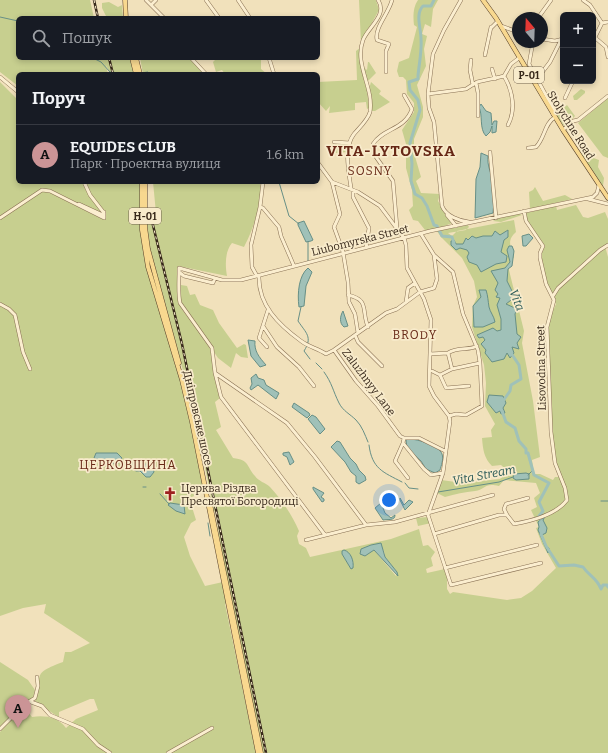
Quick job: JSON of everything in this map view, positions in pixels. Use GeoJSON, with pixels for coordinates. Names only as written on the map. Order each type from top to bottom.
{"type":"FeatureCollection","features":[{"type":"Feature","properties":{"kind":"main road"},"geometry":{"type":"LineString","coordinates":[[124,0],[125,16]]}},
{"type":"Feature","properties":{"kind":"main road","name":"Stolychne Road"},"geometry":{"type":"LineString","coordinates":[[483,0],[498,21],[554,116],[608,198]]}},
{"type":"Feature","properties":{"kind":"main road"},"geometry":{"type":"LineString","coordinates":[[133,60],[139,72]]}},
{"type":"Feature","properties":{"kind":"main road"},"geometry":{"type":"LineString","coordinates":[[136,60],[136,72]]}},
{"type":"Feature","properties":{"kind":"main road","name":"Дніпровське шосе"},"geometry":{"type":"LineString","coordinates":[[144,184],[142,230],[147,261],[182,380],[192,422],[260,753]]}},
{"type":"Feature","properties":{"kind":"street"},"geometry":{"type":"LineString","coordinates":[[146,0],[163,16]]}},
{"type":"Feature","properties":{"kind":"street"},"geometry":{"type":"LineString","coordinates":[[151,5],[156,0]]}},
{"type":"Feature","properties":{"kind":"street"},"geometry":{"type":"LineString","coordinates":[[206,0],[218,16]]}},
{"type":"Feature","properties":{"kind":"street"},"geometry":{"type":"LineString","coordinates":[[238,0],[249,16]]}},
{"type":"Feature","properties":{"kind":"street"},"geometry":{"type":"LineString","coordinates":[[366,247],[369,228],[353,197],[348,163],[350,143],[370,111],[360,59],[360,50],[367,32],[380,13],[381,6],[378,0]]}},
{"type":"Feature","properties":{"kind":"street"},"geometry":{"type":"LineString","coordinates":[[386,72],[386,51],[389,43],[377,40],[376,37],[377,31],[387,14],[392,0]]}},
{"type":"Feature","properties":{"kind":"street"},"geometry":{"type":"LineString","coordinates":[[461,0],[444,30],[433,54],[428,94],[429,108],[434,122],[441,200],[446,213],[454,226],[586,199],[596,196],[599,185]]}},
{"type":"Feature","properties":{"kind":"street"},"geometry":{"type":"LineString","coordinates":[[542,12],[551,0]]}},
{"type":"Feature","properties":{"kind":"street"},"geometry":{"type":"LineString","coordinates":[[583,0],[588,2],[602,23]]}},
{"type":"Feature","properties":{"kind":"street"},"geometry":{"type":"LineString","coordinates":[[488,33],[498,21]]}},
{"type":"Feature","properties":{"kind":"street"},"geometry":{"type":"LineString","coordinates":[[602,23],[608,22]]}},
{"type":"Feature","properties":{"kind":"street"},"geometry":{"type":"LineString","coordinates":[[596,34],[602,23]]}},
{"type":"Feature","properties":{"kind":"street"},"geometry":{"type":"LineString","coordinates":[[501,26],[512,30]]}},
{"type":"Feature","properties":{"kind":"street"},"geometry":{"type":"LineString","coordinates":[[485,55],[492,27]]}},
{"type":"Feature","properties":{"kind":"street"},"geometry":{"type":"LineString","coordinates":[[548,40],[560,39]]}},
{"type":"Feature","properties":{"kind":"street"},"geometry":{"type":"LineString","coordinates":[[596,39],[606,47],[608,57]]}},
{"type":"Feature","properties":{"kind":"street"},"geometry":{"type":"LineString","coordinates":[[537,79],[550,62],[560,43]]}},
{"type":"Feature","properties":{"kind":"street"},"geometry":{"type":"LineString","coordinates":[[528,148],[536,147],[541,142],[549,122],[554,116],[555,112],[529,64],[532,48]]}},
{"type":"Feature","properties":{"kind":"street"},"geometry":{"type":"LineString","coordinates":[[428,94],[470,88],[474,84],[504,76],[511,64],[519,58]]}},
{"type":"Feature","properties":{"kind":"street"},"geometry":{"type":"LineString","coordinates":[[194,60],[204,72]]}},
{"type":"Feature","properties":{"kind":"street"},"geometry":{"type":"LineString","coordinates":[[270,60],[273,72]]}},
{"type":"Feature","properties":{"kind":"street"},"geometry":{"type":"LineString","coordinates":[[471,60],[470,70],[478,93],[478,116]]}},
{"type":"Feature","properties":{"kind":"street"},"geometry":{"type":"LineString","coordinates":[[492,69],[495,79]]}},
{"type":"Feature","properties":{"kind":"street"},"geometry":{"type":"LineString","coordinates":[[504,76],[514,100],[514,115],[508,125]]}},
{"type":"Feature","properties":{"kind":"street"},"geometry":{"type":"LineString","coordinates":[[0,77],[16,90]]}},
{"type":"Feature","properties":{"kind":"street"},"geometry":{"type":"LineString","coordinates":[[566,98],[572,84]]}},
{"type":"Feature","properties":{"kind":"street"},"geometry":{"type":"LineString","coordinates":[[397,228],[393,181],[376,157],[373,144],[380,136],[394,130],[410,115],[412,109],[404,95]]}},
{"type":"Feature","properties":{"kind":"street"},"geometry":{"type":"LineString","coordinates":[[563,130],[608,96]]}},
{"type":"Feature","properties":{"kind":"street"},"geometry":{"type":"LineString","coordinates":[[334,142],[350,143]]}},
{"type":"Feature","properties":{"kind":"street"},"geometry":{"type":"LineString","coordinates":[[490,152],[496,218]]}},
{"type":"Feature","properties":{"kind":"street"},"geometry":{"type":"LineString","coordinates":[[320,166],[332,182],[340,214],[334,226],[343,252],[350,306],[356,316],[356,334],[358,342],[382,366]]}},
{"type":"Feature","properties":{"kind":"street"},"geometry":{"type":"LineString","coordinates":[[332,182],[352,189],[380,206],[397,228],[404,238],[406,245],[407,268],[424,299],[431,320],[429,367],[431,372],[428,381],[431,391],[449,416],[449,428],[443,473],[429,514],[451,585],[541,563]]}},
{"type":"Feature","properties":{"kind":"street"},"geometry":{"type":"LineString","coordinates":[[0,218],[42,190],[50,191],[102,218],[105,217],[104,212],[90,195],[85,184]]}},
{"type":"Feature","properties":{"kind":"street"},"geometry":{"type":"LineString","coordinates":[[263,184],[260,207],[251,245],[252,268],[258,276],[259,291],[268,310],[302,342],[318,348],[326,354],[334,350]]}},
{"type":"Feature","properties":{"kind":"street"},"geometry":{"type":"LineString","coordinates":[[586,199],[608,204]]}},
{"type":"Feature","properties":{"kind":"street"},"geometry":{"type":"LineString","coordinates":[[67,200],[102,214],[104,212]]}},
{"type":"Feature","properties":{"kind":"street"},"geometry":{"type":"LineString","coordinates":[[260,207],[263,208],[279,227],[281,236],[294,266]]}},
{"type":"Feature","properties":{"kind":"street"},"geometry":{"type":"LineString","coordinates":[[524,211],[526,221],[543,246],[540,253],[540,258],[546,284],[553,296],[558,288],[600,250],[608,245]]}},
{"type":"Feature","properties":{"kind":"street"},"geometry":{"type":"LineString","coordinates":[[446,213],[460,221],[473,223]]}},
{"type":"Feature","properties":{"kind":"street","name":"Liubomyrska Street"},"geometry":{"type":"LineString","coordinates":[[179,272],[179,268],[214,278],[232,281],[258,276],[343,252],[454,226]]}},
{"type":"Feature","properties":{"kind":"street"},"geometry":{"type":"LineString","coordinates":[[421,234],[434,255],[453,272],[463,314],[477,346],[480,363],[482,406],[466,415],[456,414],[449,416]]}},
{"type":"Feature","properties":{"kind":"street","name":"Zaluzhnyy Lane"},"geometry":{"type":"LineString","coordinates":[[404,438],[400,436],[378,406],[356,381],[334,350],[386,313],[420,292],[430,290],[436,285],[434,255]]}},
{"type":"Feature","properties":{"kind":"street"},"geometry":{"type":"LineString","coordinates":[[254,271],[265,274]]}},
{"type":"Feature","properties":{"kind":"street"},"geometry":{"type":"LineString","coordinates":[[179,272],[184,276],[213,283],[214,278]]}},
{"type":"Feature","properties":{"kind":"street"},"geometry":{"type":"LineString","coordinates":[[179,272],[180,285],[178,296],[180,303],[212,348],[215,373],[221,397],[325,535]]}},
{"type":"Feature","properties":{"kind":"street"},"geometry":{"type":"LineString","coordinates":[[406,302],[408,288],[415,283]]}},
{"type":"Feature","properties":{"kind":"street"},"geometry":{"type":"LineString","coordinates":[[348,294],[361,300],[368,327]]}},
{"type":"Feature","properties":{"kind":"street","name":"Lisovodna Street"},"geometry":{"type":"LineString","coordinates":[[506,515],[514,524],[538,518],[556,509],[567,500],[565,488],[555,463],[551,432],[547,327],[554,304],[553,296]]}},
{"type":"Feature","properties":{"kind":"street"},"geometry":{"type":"LineString","coordinates":[[0,304],[9,309],[15,315],[23,352],[30,369]]}},
{"type":"Feature","properties":{"kind":"street"},"geometry":{"type":"LineString","coordinates":[[267,347],[259,338],[268,310]]}},
{"type":"Feature","properties":{"kind":"street"},"geometry":{"type":"LineString","coordinates":[[263,326],[277,347],[299,367],[314,386]]}},
{"type":"Feature","properties":{"kind":"street"},"geometry":{"type":"LineString","coordinates":[[430,354],[448,353],[457,348],[473,349],[477,346]]}},
{"type":"Feature","properties":{"kind":"street"},"geometry":{"type":"LineString","coordinates":[[448,353],[452,369]]}},
{"type":"Feature","properties":{"kind":"street"},"geometry":{"type":"LineString","coordinates":[[431,372],[440,375],[452,369],[480,363]]}},
{"type":"Feature","properties":{"kind":"street"},"geometry":{"type":"LineString","coordinates":[[215,373],[287,423],[316,457],[366,525]]}},
{"type":"Feature","properties":{"kind":"street"},"geometry":{"type":"LineString","coordinates":[[440,375],[444,387],[446,388],[469,386]]}},
{"type":"Feature","properties":{"kind":"street"},"geometry":{"type":"LineString","coordinates":[[408,478],[395,461],[403,444],[404,438],[419,438],[445,451]]}},
{"type":"Feature","properties":{"kind":"street"},"geometry":{"type":"LineString","coordinates":[[403,444],[428,473],[435,475],[443,473]]}},
{"type":"Feature","properties":{"kind":"street"},"geometry":{"type":"LineString","coordinates":[[306,540],[366,525],[395,522],[429,514],[493,495]]}},
{"type":"Feature","properties":{"kind":"street"},"geometry":{"type":"LineString","coordinates":[[434,534],[506,515],[504,509],[506,504],[528,498]]}},
{"type":"Feature","properties":{"kind":"street"},"geometry":{"type":"LineString","coordinates":[[446,568],[537,545]]}},
{"type":"Feature","properties":{"kind":"street"},"geometry":{"type":"LineString","coordinates":[[0,729],[25,704],[31,702],[35,698],[38,686],[37,677]]}},
{"type":"Feature","properties":{"kind":"street"},"geometry":{"type":"LineString","coordinates":[[31,702],[42,706],[50,715],[83,729],[98,745],[110,753]]}},
{"type":"Feature","properties":{"kind":"street"},"geometry":{"type":"LineString","coordinates":[[168,753],[212,728]]}},
{"type":"Feature","properties":{"kind":"green space"},"geometry":{"type":"Polygon","coordinates":[[[0,0],[90,0],[94,16],[16,16],[16,60],[132,60],[136,72],[109,72],[106,65],[108,72],[16,72],[16,84],[0,72],[0,0]]]}},
{"type":"Feature","properties":{"kind":"green space"},"geometry":{"type":"Polygon","coordinates":[[[359,0],[376,0],[379,10],[361,43],[359,0]]]}},
{"type":"Feature","properties":{"kind":"green space"},"geometry":{"type":"Polygon","coordinates":[[[418,0],[438,0],[433,9],[431,27],[425,24],[422,34],[427,36],[424,49],[426,66],[417,85],[423,107],[423,117],[414,139],[414,153],[421,177],[416,181],[421,193],[440,194],[438,201],[452,223],[442,227],[443,230],[468,225],[469,227],[467,229],[514,220],[516,232],[511,238],[510,243],[514,257],[508,266],[524,331],[522,343],[533,401],[540,457],[532,460],[534,474],[540,474],[553,480],[555,477],[561,477],[556,463],[552,432],[548,322],[556,304],[548,287],[541,255],[545,246],[527,220],[526,213],[556,206],[557,210],[576,205],[583,217],[588,218],[605,212],[608,219],[608,245],[605,246],[608,257],[608,753],[261,753],[223,566],[216,512],[214,511],[191,399],[149,250],[146,214],[156,213],[153,184],[260,184],[259,206],[254,224],[244,247],[232,243],[228,250],[226,258],[227,276],[178,266],[178,300],[186,315],[208,343],[210,349],[220,398],[215,402],[221,427],[216,430],[233,458],[245,462],[256,478],[270,487],[283,502],[299,531],[297,536],[299,544],[306,548],[310,557],[391,539],[419,529],[423,546],[428,545],[435,552],[431,558],[433,566],[426,569],[427,573],[445,569],[447,589],[450,594],[453,592],[507,600],[521,598],[532,591],[556,568],[542,544],[536,528],[539,527],[531,510],[537,507],[534,498],[540,493],[536,483],[504,480],[499,486],[490,485],[478,490],[445,497],[437,493],[441,480],[463,483],[500,479],[504,475],[511,474],[501,465],[492,466],[487,460],[483,450],[482,438],[492,437],[491,430],[495,424],[485,406],[486,383],[484,365],[472,327],[473,306],[477,297],[474,281],[462,258],[437,231],[425,230],[418,221],[413,220],[409,210],[413,206],[412,190],[406,168],[406,144],[402,130],[414,112],[414,103],[407,94],[406,80],[403,77],[399,77],[397,71],[399,62],[409,58],[417,27],[414,25],[414,9],[418,0]],[[456,232],[448,233],[452,236],[456,232]],[[377,544],[370,545],[360,551],[370,552],[374,550],[396,576],[397,572],[385,557],[384,551],[377,544]],[[346,551],[342,554],[351,569],[353,562],[346,551]]]}},
{"type":"Feature","properties":{"kind":"green space"},"geometry":{"type":"Polygon","coordinates":[[[109,2],[118,7],[122,5],[123,16],[106,16],[102,8],[102,3],[109,2]]]}},
{"type":"Feature","properties":{"kind":"green space"},"geometry":{"type":"Polygon","coordinates":[[[361,47],[359,59],[367,90],[369,108],[367,109],[366,102],[355,103],[355,110],[329,113],[330,106],[326,111],[320,104],[320,82],[357,80],[356,51],[361,47]]]}},
{"type":"Feature","properties":{"kind":"green space"},"geometry":{"type":"Polygon","coordinates":[[[140,60],[191,60],[202,72],[143,72],[140,60]]]}},
{"type":"Feature","properties":{"kind":"green space"},"geometry":{"type":"Polygon","coordinates":[[[215,60],[261,60],[261,69],[265,72],[224,72],[222,70],[216,72],[213,62],[215,60]]]}},
{"type":"Feature","properties":{"kind":"green space"},"geometry":{"type":"Polygon","coordinates":[[[368,62],[376,73],[368,81],[366,80],[363,67],[367,70],[368,62]]]}},
{"type":"Feature","properties":{"kind":"green space"},"geometry":{"type":"Polygon","coordinates":[[[0,82],[16,98],[16,184],[142,184],[144,248],[182,380],[205,489],[193,491],[194,496],[187,499],[189,507],[192,507],[196,520],[191,523],[184,537],[190,556],[205,586],[223,582],[228,602],[225,604],[256,753],[0,753],[0,732],[24,707],[32,717],[42,716],[55,719],[66,728],[76,719],[98,710],[94,699],[90,699],[59,712],[59,717],[35,701],[42,672],[63,662],[65,652],[71,652],[90,643],[44,613],[46,604],[23,608],[0,616],[0,82]],[[103,453],[105,460],[113,462],[116,454],[103,453]],[[131,463],[131,468],[143,474],[153,469],[150,464],[131,463]]]}},
{"type":"Feature","properties":{"kind":"green space"},"geometry":{"type":"Polygon","coordinates":[[[371,82],[381,91],[379,94],[390,102],[375,111],[371,111],[369,89],[371,82]]]}},
{"type":"Feature","properties":{"kind":"green space"},"geometry":{"type":"Polygon","coordinates":[[[581,89],[585,91],[585,93],[577,100],[574,100],[573,96],[581,89]]]}},
{"type":"Feature","properties":{"kind":"green space"},"geometry":{"type":"Polygon","coordinates":[[[608,98],[608,158],[603,156],[578,123],[608,98]]]}},
{"type":"Feature","properties":{"kind":"green space"},"geometry":{"type":"Polygon","coordinates":[[[567,105],[575,116],[565,127],[556,115],[567,105]]]}},
{"type":"Feature","properties":{"kind":"green space"},"geometry":{"type":"Polygon","coordinates":[[[335,144],[349,144],[347,152],[335,153],[335,144]]]}},
{"type":"Feature","properties":{"kind":"green space"},"geometry":{"type":"Polygon","coordinates":[[[580,153],[599,160],[598,167],[604,178],[603,186],[580,153]]]}},
{"type":"Feature","properties":{"kind":"green space"},"geometry":{"type":"Polygon","coordinates":[[[535,187],[543,201],[565,195],[572,199],[530,209],[529,192],[535,187]]]}},
{"type":"Feature","properties":{"kind":"green space"},"geometry":{"type":"Polygon","coordinates":[[[517,213],[522,215],[501,222],[493,221],[501,217],[515,215],[517,213]]]}},
{"type":"Feature","properties":{"kind":"green space"},"geometry":{"type":"Polygon","coordinates":[[[181,285],[187,286],[190,295],[195,294],[200,305],[213,310],[219,323],[237,348],[244,344],[246,345],[248,358],[241,357],[236,353],[231,368],[218,358],[181,303],[179,296],[181,285]]]}},
{"type":"Feature","properties":{"kind":"green space"},"geometry":{"type":"Polygon","coordinates":[[[429,517],[431,523],[418,526],[416,518],[429,517]]]}},
{"type":"Feature","properties":{"kind":"green space"},"geometry":{"type":"Polygon","coordinates":[[[0,662],[28,680],[35,690],[33,698],[0,728],[0,662]]]}},
{"type":"Feature","properties":{"kind":"water"},"geometry":{"type":"Polygon","coordinates":[[[481,104],[486,111],[491,113],[492,125],[494,121],[497,121],[496,132],[492,133],[492,126],[490,132],[486,136],[482,126],[479,107],[481,104]]]}},
{"type":"Feature","properties":{"kind":"water"},"geometry":{"type":"Polygon","coordinates":[[[481,153],[488,156],[493,181],[493,213],[475,218],[476,179],[480,167],[481,153]]]}},
{"type":"Feature","properties":{"kind":"water"},"geometry":{"type":"Polygon","coordinates":[[[304,221],[313,240],[311,241],[306,242],[298,225],[298,223],[304,221]]]}},
{"type":"Feature","properties":{"kind":"water"},"geometry":{"type":"Polygon","coordinates":[[[508,230],[508,237],[504,240],[501,252],[507,256],[506,262],[496,264],[481,272],[477,265],[469,262],[467,257],[469,253],[467,250],[460,248],[456,250],[451,245],[451,241],[454,240],[456,244],[463,244],[466,238],[468,240],[472,236],[476,238],[492,236],[495,231],[500,235],[508,230]]]}},
{"type":"Feature","properties":{"kind":"water"},"geometry":{"type":"Polygon","coordinates":[[[529,234],[533,238],[526,246],[523,246],[522,236],[529,234]]]}},
{"type":"Feature","properties":{"kind":"water"},"geometry":{"type":"Polygon","coordinates":[[[509,246],[512,246],[514,251],[512,266],[508,269],[507,281],[515,297],[506,304],[517,309],[515,314],[517,334],[521,337],[517,343],[519,349],[512,347],[514,353],[510,358],[507,353],[504,359],[492,362],[485,353],[486,350],[481,344],[485,340],[483,337],[479,338],[477,335],[493,328],[497,331],[501,330],[501,319],[497,305],[500,298],[496,297],[498,294],[495,290],[498,283],[491,271],[505,268],[510,262],[507,250],[509,246]]]}},
{"type":"Feature","properties":{"kind":"water"},"geometry":{"type":"Polygon","coordinates":[[[308,268],[312,272],[306,286],[304,306],[299,307],[299,285],[305,271],[308,268]]]}},
{"type":"Feature","properties":{"kind":"water"},"geometry":{"type":"Polygon","coordinates":[[[479,290],[486,290],[490,309],[495,322],[483,327],[474,327],[473,306],[481,297],[479,290]]]}},
{"type":"Feature","properties":{"kind":"water"},"geometry":{"type":"Polygon","coordinates":[[[343,311],[348,326],[344,327],[341,324],[340,319],[343,311]]]}},
{"type":"Feature","properties":{"kind":"water"},"geometry":{"type":"Polygon","coordinates":[[[248,340],[255,341],[255,348],[266,365],[260,367],[251,356],[248,340]]]}},
{"type":"Feature","properties":{"kind":"water"},"geometry":{"type":"Polygon","coordinates":[[[256,374],[258,378],[264,380],[266,385],[279,393],[276,399],[258,385],[251,390],[251,378],[256,374]]]}},
{"type":"Feature","properties":{"kind":"water"},"geometry":{"type":"Polygon","coordinates":[[[489,395],[503,396],[506,403],[503,408],[505,413],[501,414],[500,411],[496,413],[487,402],[489,395]]]}},
{"type":"Feature","properties":{"kind":"water"},"geometry":{"type":"Polygon","coordinates":[[[294,403],[310,415],[307,418],[292,407],[294,403]]]}},
{"type":"Feature","properties":{"kind":"water"},"geometry":{"type":"Polygon","coordinates":[[[312,415],[316,417],[325,429],[320,434],[308,419],[312,415]]]}},
{"type":"Feature","properties":{"kind":"water"},"geometry":{"type":"Polygon","coordinates":[[[409,439],[427,443],[440,451],[443,458],[440,470],[435,473],[426,469],[421,461],[407,448],[406,440],[409,439]]]}},
{"type":"Feature","properties":{"kind":"water"},"geometry":{"type":"Polygon","coordinates":[[[337,441],[340,442],[350,458],[365,476],[366,480],[359,484],[356,482],[356,476],[331,447],[337,441]]]}},
{"type":"Feature","properties":{"kind":"water"},"geometry":{"type":"Polygon","coordinates":[[[289,452],[294,462],[290,465],[287,457],[283,455],[283,453],[289,452]]]}},
{"type":"Feature","properties":{"kind":"water"},"geometry":{"type":"Polygon","coordinates":[[[96,453],[117,453],[122,458],[117,465],[94,458],[96,453]]]}},
{"type":"Feature","properties":{"kind":"water"},"geometry":{"type":"Polygon","coordinates":[[[136,461],[139,464],[152,464],[154,472],[150,477],[146,477],[140,471],[136,471],[131,468],[131,463],[136,461]]]}},
{"type":"Feature","properties":{"kind":"water"},"geometry":{"type":"Polygon","coordinates":[[[514,474],[529,474],[529,479],[516,480],[513,478],[514,474]]]}},
{"type":"Feature","properties":{"kind":"water"},"geometry":{"type":"Polygon","coordinates":[[[313,487],[324,493],[321,497],[324,501],[322,502],[313,487]]]}},
{"type":"Feature","properties":{"kind":"water"},"geometry":{"type":"Polygon","coordinates":[[[400,498],[404,505],[409,500],[413,502],[405,510],[400,498]]]}},
{"type":"Feature","properties":{"kind":"water"},"geometry":{"type":"Polygon","coordinates":[[[170,503],[184,505],[185,514],[176,511],[168,505],[170,503]]]}},
{"type":"Feature","properties":{"kind":"water"},"geometry":{"type":"Polygon","coordinates":[[[381,503],[385,513],[391,518],[395,515],[394,518],[383,520],[375,508],[381,503]]]}},
{"type":"Feature","properties":{"kind":"water"},"geometry":{"type":"Polygon","coordinates":[[[546,515],[543,520],[547,528],[546,533],[542,535],[546,548],[549,548],[548,553],[538,530],[538,522],[546,515]]]}},
{"type":"Feature","properties":{"kind":"water"},"geometry":{"type":"Polygon","coordinates":[[[381,543],[385,557],[397,572],[398,576],[374,550],[365,556],[360,554],[361,549],[381,543]]]}},
{"type":"Feature","properties":{"kind":"water"},"geometry":{"type":"Polygon","coordinates":[[[344,550],[352,557],[353,568],[351,569],[342,554],[342,551],[344,550]]]}},
{"type":"Feature","properties":{"kind":"waterway","name":"Vita"},"geometry":{"type":"LineString","coordinates":[[434,0],[431,6],[423,6],[419,13],[421,53],[418,79],[409,82],[410,90],[418,100],[420,110],[410,143],[412,164],[411,181],[415,194],[422,198],[427,206],[434,225],[437,226],[442,236],[452,237],[454,243]]}},
{"type":"Feature","properties":{"kind":"waterway","name":"Vita Stream"},"geometry":{"type":"LineString","coordinates":[[0,17],[16,21]]}},
{"type":"Feature","properties":{"kind":"waterway","name":"Vita Stream"},"geometry":{"type":"LineString","coordinates":[[97,60],[101,62],[110,72]]}},
{"type":"Feature","properties":{"kind":"waterway","name":"Vita Stream"},"geometry":{"type":"LineString","coordinates":[[280,184],[289,216],[299,224]]}},
{"type":"Feature","properties":{"kind":"waterway","name":"Vita Stream"},"geometry":{"type":"LineString","coordinates":[[308,242],[308,261]]}},
{"type":"Feature","properties":{"kind":"waterway","name":"Vita Stream"},"geometry":{"type":"LineString","coordinates":[[301,307],[298,321],[307,335],[308,342],[304,351],[310,359]]}},
{"type":"Feature","properties":{"kind":"waterway","name":"Vita"},"geometry":{"type":"LineString","coordinates":[[503,401],[510,391],[511,385],[521,379],[519,365],[511,353]]}},
{"type":"Feature","properties":{"kind":"waterway","name":"Vita Stream"},"geometry":{"type":"LineString","coordinates":[[316,363],[322,369]]}},
{"type":"Feature","properties":{"kind":"waterway","name":"Vita Stream"},"geometry":{"type":"LineString","coordinates":[[324,372],[341,406],[358,422],[368,442]]}},
{"type":"Feature","properties":{"kind":"waterway","name":"Vita"},"geometry":{"type":"LineString","coordinates":[[502,411],[506,422],[515,428],[519,441],[526,449],[534,475],[549,483],[539,502],[543,511],[539,516],[540,519]]}},
{"type":"Feature","properties":{"kind":"waterway","name":"Vita Stream"},"geometry":{"type":"LineString","coordinates":[[369,445],[370,453],[376,465],[384,472],[402,482]]}},
{"type":"Feature","properties":{"kind":"waterway"},"geometry":{"type":"LineString","coordinates":[[126,459],[134,462]]}},
{"type":"Feature","properties":{"kind":"waterway","name":"Vita Stream"},"geometry":{"type":"LineString","coordinates":[[528,475],[532,471]]}},
{"type":"Feature","properties":{"kind":"waterway","name":"Vita Stream"},"geometry":{"type":"LineString","coordinates":[[438,492],[499,482],[513,477]]}},
{"type":"Feature","properties":{"kind":"waterway","name":"Vita Stream"},"geometry":{"type":"LineString","coordinates":[[405,483],[409,488],[418,489]]}},
{"type":"Feature","properties":{"kind":"waterway"},"geometry":{"type":"LineString","coordinates":[[160,494],[169,504]]}},
{"type":"Feature","properties":{"kind":"waterway"},"geometry":{"type":"LineString","coordinates":[[601,501],[608,501]]}},
{"type":"Feature","properties":{"kind":"waterway"},"geometry":{"type":"LineString","coordinates":[[208,523],[210,536]]}},
{"type":"Feature","properties":{"kind":"waterway","name":"Vita"},"geometry":{"type":"LineString","coordinates":[[541,534],[546,546],[559,566],[574,565],[583,567],[597,582],[601,589],[603,585],[607,585],[608,587]]}},
{"type":"Feature","properties":{"kind":"railway"},"geometry":{"type":"LineString","coordinates":[[94,0],[98,16]]}},
{"type":"Feature","properties":{"kind":"railway"},"geometry":{"type":"LineString","coordinates":[[110,60],[112,72]]}},
{"type":"Feature","properties":{"kind":"railway"},"geometry":{"type":"LineString","coordinates":[[150,213],[182,344],[266,753]]}},
{"type":"Feature","properties":{"kind":"place","name":"Церква Різдва Пресвятої Богородиці"},"geometry":{"type":"Point","coordinates":[170,494]}},
{"type":"Feature","properties":{"kind":"place","name":"EQUIDES CLUB"},"geometry":{"type":"Point","coordinates":[18,728]}},
{"type":"Feature","properties":{"kind":"district","name":"VITA-LYTOVSKA"},"geometry":{"type":"Point","coordinates":[391,151]}},
{"type":"Feature","properties":{"kind":"district","name":"SOSNY"},"geometry":{"type":"Point","coordinates":[370,171]}},
{"type":"Feature","properties":{"kind":"district","name":"BRODY"},"geometry":{"type":"Point","coordinates":[415,335]}},
{"type":"Feature","properties":{"kind":"district","name":"ЦЕРКОВЩИНА"},"geometry":{"type":"Point","coordinates":[128,465]}}]}
